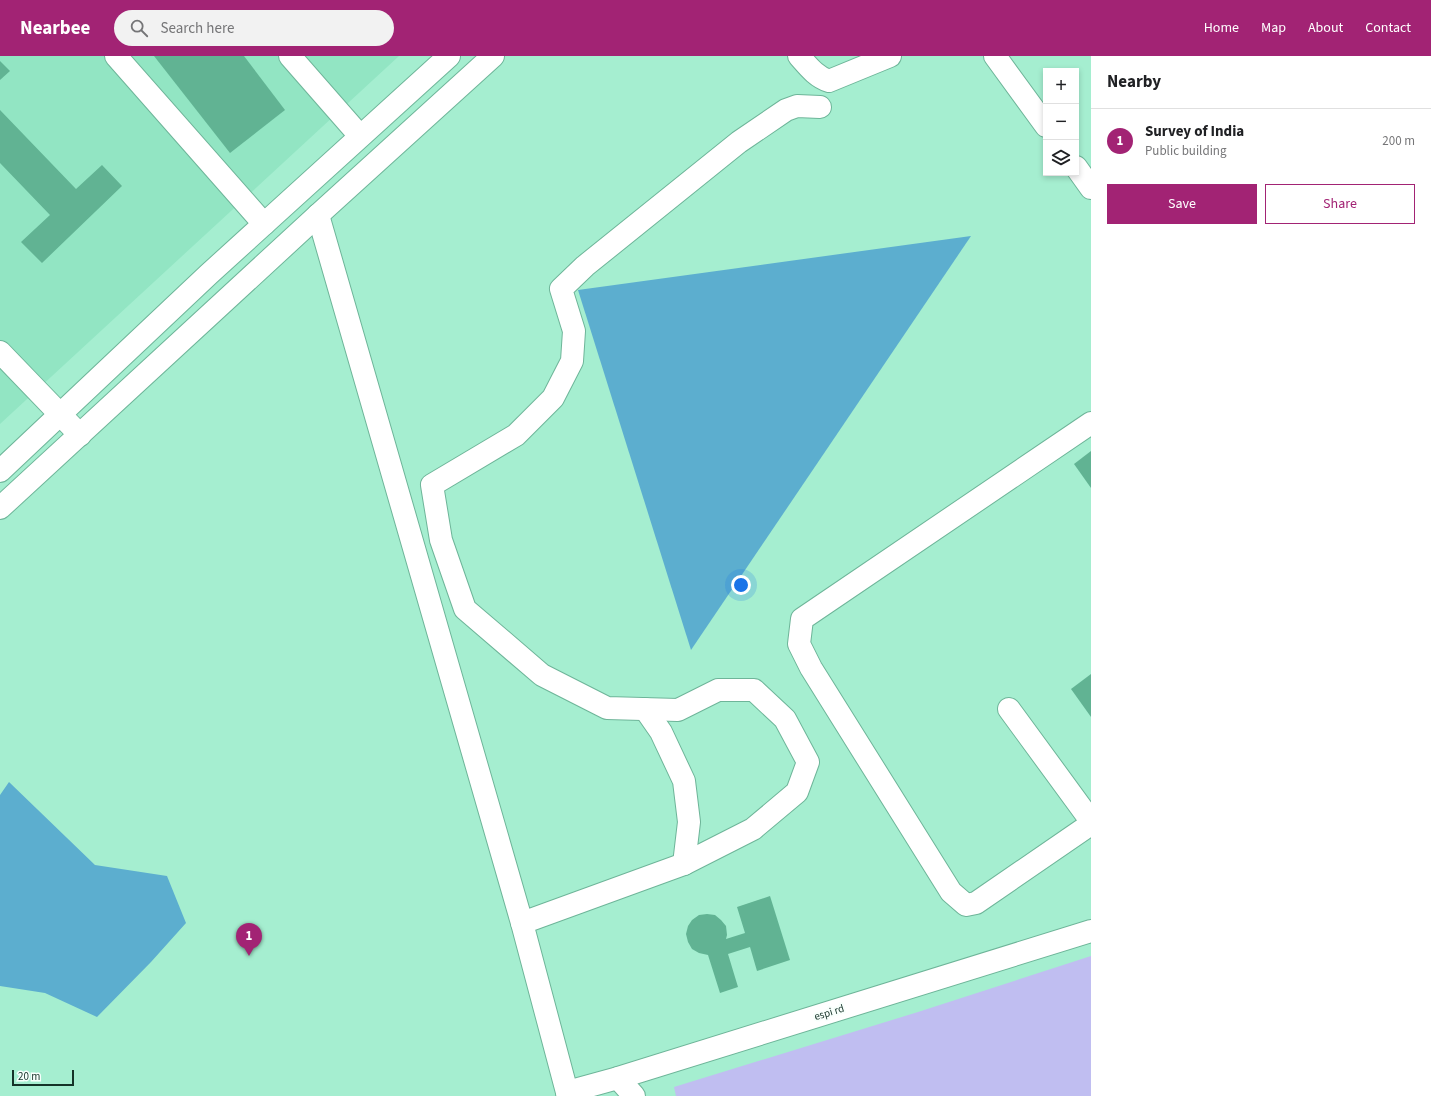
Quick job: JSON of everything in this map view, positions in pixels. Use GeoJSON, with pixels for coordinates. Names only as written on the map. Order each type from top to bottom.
{"type":"FeatureCollection","features":[{"type":"Feature","properties":{"kind":"main road"},"geometry":{"type":"LineString","coordinates":[[116,56],[264,224]]}},
{"type":"Feature","properties":{"kind":"main road"},"geometry":{"type":"LineString","coordinates":[[290,56],[360,136]]}},
{"type":"Feature","properties":{"kind":"main road"},"geometry":{"type":"LineString","coordinates":[[1,469],[300,190],[449,56]]}},
{"type":"Feature","properties":{"kind":"main road"},"geometry":{"type":"LineString","coordinates":[[0,508],[493,56]]}},
{"type":"Feature","properties":{"kind":"main road"},"geometry":{"type":"LineString","coordinates":[[799,56],[817,75],[822,79],[829,80],[890,56]]}},
{"type":"Feature","properties":{"kind":"main road"},"geometry":{"type":"LineString","coordinates":[[995,56],[1043,122]]}},
{"type":"Feature","properties":{"kind":"main road"},"geometry":{"type":"LineString","coordinates":[[522,923],[684,864],[753,829],[796,792],[808,762],[785,719],[754,690],[718,690],[678,710],[607,708],[542,675],[465,609],[441,540],[432,485],[516,435],[553,398],[572,361],[574,331],[561,289],[585,266],[738,142],[786,110],[797,106],[820,107]]}},
{"type":"Feature","properties":{"kind":"main road"},"geometry":{"type":"LineString","coordinates":[[1079,171],[1091,188]]}},
{"type":"Feature","properties":{"kind":"main road"},"geometry":{"type":"LineString","coordinates":[[300,190],[318,215],[522,923],[567,1094]]}},
{"type":"Feature","properties":{"kind":"main road"},"geometry":{"type":"LineString","coordinates":[[0,352],[80,435]]}},
{"type":"Feature","properties":{"kind":"main road"},"geometry":{"type":"LineString","coordinates":[[1091,423],[802,619],[799,644],[811,668],[950,892],[966,905],[976,903],[1091,824]]}},
{"type":"Feature","properties":{"kind":"main road"},"geometry":{"type":"LineString","coordinates":[[645,709],[661,732],[684,780],[689,822],[684,864]]}},
{"type":"Feature","properties":{"kind":"main road"},"geometry":{"type":"LineString","coordinates":[[1009,709],[1091,821]]}},
{"type":"Feature","properties":{"kind":"main road","name":"espi rd"},"geometry":{"type":"LineString","coordinates":[[567,1094],[1091,931]]}},
{"type":"Feature","properties":{"kind":"main road"},"geometry":{"type":"LineString","coordinates":[[618,1078],[634,1096]]}},
{"type":"Feature","properties":{"kind":"shaded area"},"geometry":{"type":"Polygon","coordinates":[[[0,56],[399,56],[0,424],[0,56]]]}},
{"type":"Feature","properties":{"kind":"shaded area"},"geometry":{"type":"Polygon","coordinates":[[[971,236],[691,650],[578,290],[971,236]]]}},
{"type":"Feature","properties":{"kind":"shaded area"},"geometry":{"type":"Polygon","coordinates":[[[9,782],[95,865],[167,876],[186,923],[151,962],[97,1017],[45,993],[0,986],[0,795],[9,782]]]}},
{"type":"Feature","properties":{"kind":"shaded area"},"geometry":{"type":"Polygon","coordinates":[[[1091,956],[1091,1096],[676,1096],[674,1087],[918,1012],[1091,956]]]}},
{"type":"Feature","properties":{"kind":"building"},"geometry":{"type":"Polygon","coordinates":[[[154,56],[244,56],[285,110],[230,153],[154,56]]]}},
{"type":"Feature","properties":{"kind":"building"},"geometry":{"type":"Polygon","coordinates":[[[0,61],[10,71],[0,80],[0,61]]]}},
{"type":"Feature","properties":{"kind":"building"},"geometry":{"type":"Polygon","coordinates":[[[0,110],[76,189],[102,165],[122,186],[42,263],[21,242],[50,215],[0,163],[0,110]]]}},
{"type":"Feature","properties":{"kind":"building"},"geometry":{"type":"Polygon","coordinates":[[[1091,451],[1091,488],[1074,464],[1091,451]]]}},
{"type":"Feature","properties":{"kind":"building"},"geometry":{"type":"Polygon","coordinates":[[[1091,674],[1091,717],[1071,689],[1091,674]]]}},
{"type":"Feature","properties":{"kind":"building"},"geometry":{"type":"Polygon","coordinates":[[[770,896],[790,960],[757,971],[750,947],[728,954],[738,987],[720,993],[708,955],[699,953],[692,949],[688,942],[686,934],[688,926],[692,920],[699,915],[707,914],[715,915],[726,926],[726,939],[745,933],[737,907],[770,896]]]}},
{"type":"Feature","properties":{"kind":"place","name":"Survey of India"},"geometry":{"type":"Point","coordinates":[249,956]}}]}
